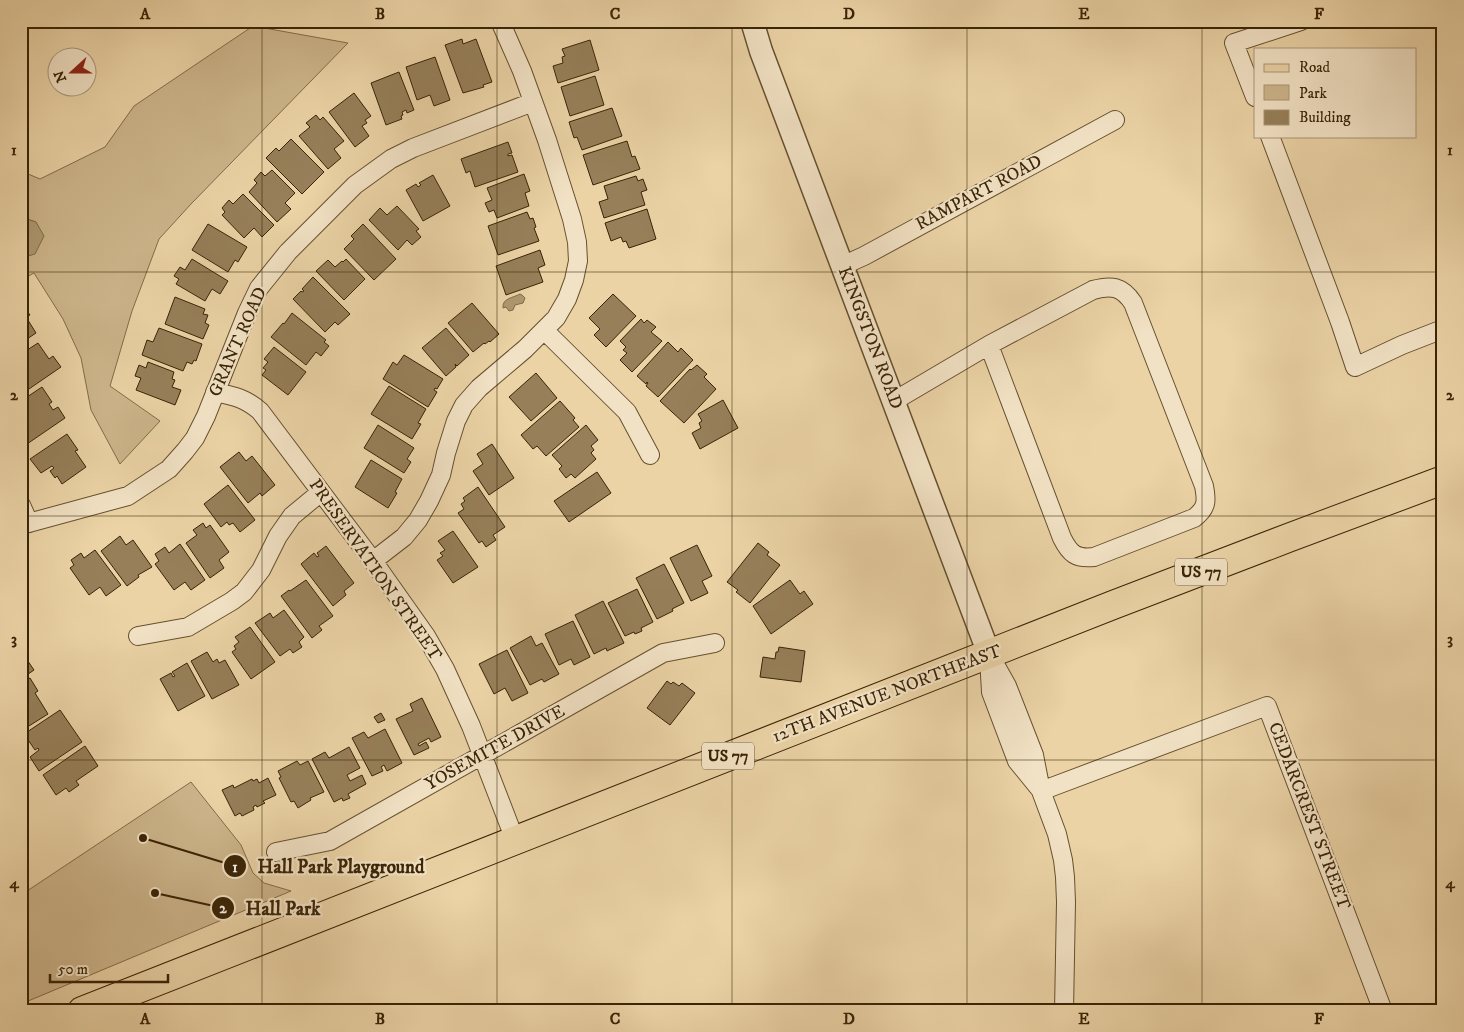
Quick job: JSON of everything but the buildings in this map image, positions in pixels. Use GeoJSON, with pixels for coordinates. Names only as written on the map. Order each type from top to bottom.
{"type":"FeatureCollection","features":[{"type":"Feature","properties":{"kind":"main road","name":"12TH AVENUE NORTHEAST"},"geometry":{"type":"LineString","coordinates":[[82,1011],[989,654],[1443,480]]}},
{"type":"Feature","properties":{"kind":"street"},"geometry":{"type":"LineString","coordinates":[[373,561],[404,537],[418,520],[441,475],[453,429],[464,405],[479,388],[525,349],[556,318],[567,299],[574,280],[578,261],[577,242],[572,219],[522,71],[500,21]]}},
{"type":"Feature","properties":{"kind":"street","name":"KINGSTON ROAD"},"geometry":{"type":"LineString","coordinates":[[752,21],[761,51],[989,654]]}},
{"type":"Feature","properties":{"kind":"street"},"geometry":{"type":"LineString","coordinates":[[1254,94],[1234,43],[1301,21]]}},
{"type":"Feature","properties":{"kind":"street","name":"GRANT ROAD"},"geometry":{"type":"LineString","coordinates":[[25,524],[128,496],[169,469],[195,438],[235,339],[259,288],[288,252],[355,185],[391,159],[413,148],[533,102]]}},
{"type":"Feature","properties":{"kind":"street","name":"RAMPART ROAD"},"geometry":{"type":"LineString","coordinates":[[842,266],[864,256],[1115,120]]}},
{"type":"Feature","properties":{"kind":"street"},"geometry":{"type":"LineString","coordinates":[[1271,138],[1355,367],[1402,345],[1443,329]]}},
{"type":"Feature","properties":{"kind":"street"},"geometry":{"type":"LineString","coordinates":[[894,401],[989,345],[1093,290],[1114,287],[1129,296],[1133,303],[1204,486],[1206,498],[1202,512],[1189,520],[1094,556],[1078,557],[1072,553],[1062,538],[989,345]]}},
{"type":"Feature","properties":{"kind":"street"},"geometry":{"type":"LineString","coordinates":[[544,330],[627,412],[650,455]]}},
{"type":"Feature","properties":{"kind":"street","name":"PRESERVATION STREET"},"geometry":{"type":"LineString","coordinates":[[215,392],[239,397],[250,402],[260,411],[373,561],[426,636],[445,669],[482,755],[515,840]]}},
{"type":"Feature","properties":{"kind":"street"},"geometry":{"type":"LineString","coordinates":[[138,636],[188,627],[244,592],[261,570],[278,536],[292,516],[322,492]]}},
{"type":"Feature","properties":{"kind":"street"},"geometry":{"type":"LineString","coordinates":[[21,505],[25,524]]}},
{"type":"Feature","properties":{"kind":"street","name":"YOSEMITE DRIVE"},"geometry":{"type":"LineString","coordinates":[[276,852],[330,841],[663,653],[715,642]]}},
{"type":"Feature","properties":{"kind":"street"},"geometry":{"type":"LineString","coordinates":[[989,654],[991,692],[994,701],[1017,761],[1041,791],[1063,860],[1065,877],[1064,1011]]}},
{"type":"Feature","properties":{"kind":"street","name":"CEDARCREST STREET"},"geometry":{"type":"LineString","coordinates":[[1041,791],[1267,706],[1383,1011]]}},
{"type":"Feature","properties":{"kind":"green space"},"geometry":{"type":"Polygon","coordinates":[[[253,26],[348,43],[159,239],[132,311],[110,386],[160,421],[120,464],[91,410],[81,358],[63,319],[34,273],[21,280],[21,258],[35,253],[36,222],[21,217],[21,171],[40,179],[105,147],[134,106],[253,26]]]}},
{"type":"Feature","properties":{"kind":"green space"},"geometry":{"type":"Polygon","coordinates":[[[191,782],[241,845],[253,873],[264,883],[291,891],[21,1004],[21,895],[191,782]]]}},
{"type":"Feature","properties":{"kind":"shaded area"},"geometry":{"type":"Polygon","coordinates":[[[21,217],[36,222],[44,236],[35,254],[21,258],[21,217]]]}},
{"type":"Feature","properties":{"kind":"shaded area"},"geometry":{"type":"Polygon","coordinates":[[[520,294],[525,298],[523,303],[515,305],[513,310],[509,311],[506,307],[503,308],[506,300],[520,294]]]}},
{"type":"Feature","properties":{"kind":"place","name":"Hall Park Playground"},"geometry":{"type":"Point","coordinates":[143,838]}},
{"type":"Feature","properties":{"kind":"place","name":"Hall Park"},"geometry":{"type":"Point","coordinates":[155,893]}}]}
